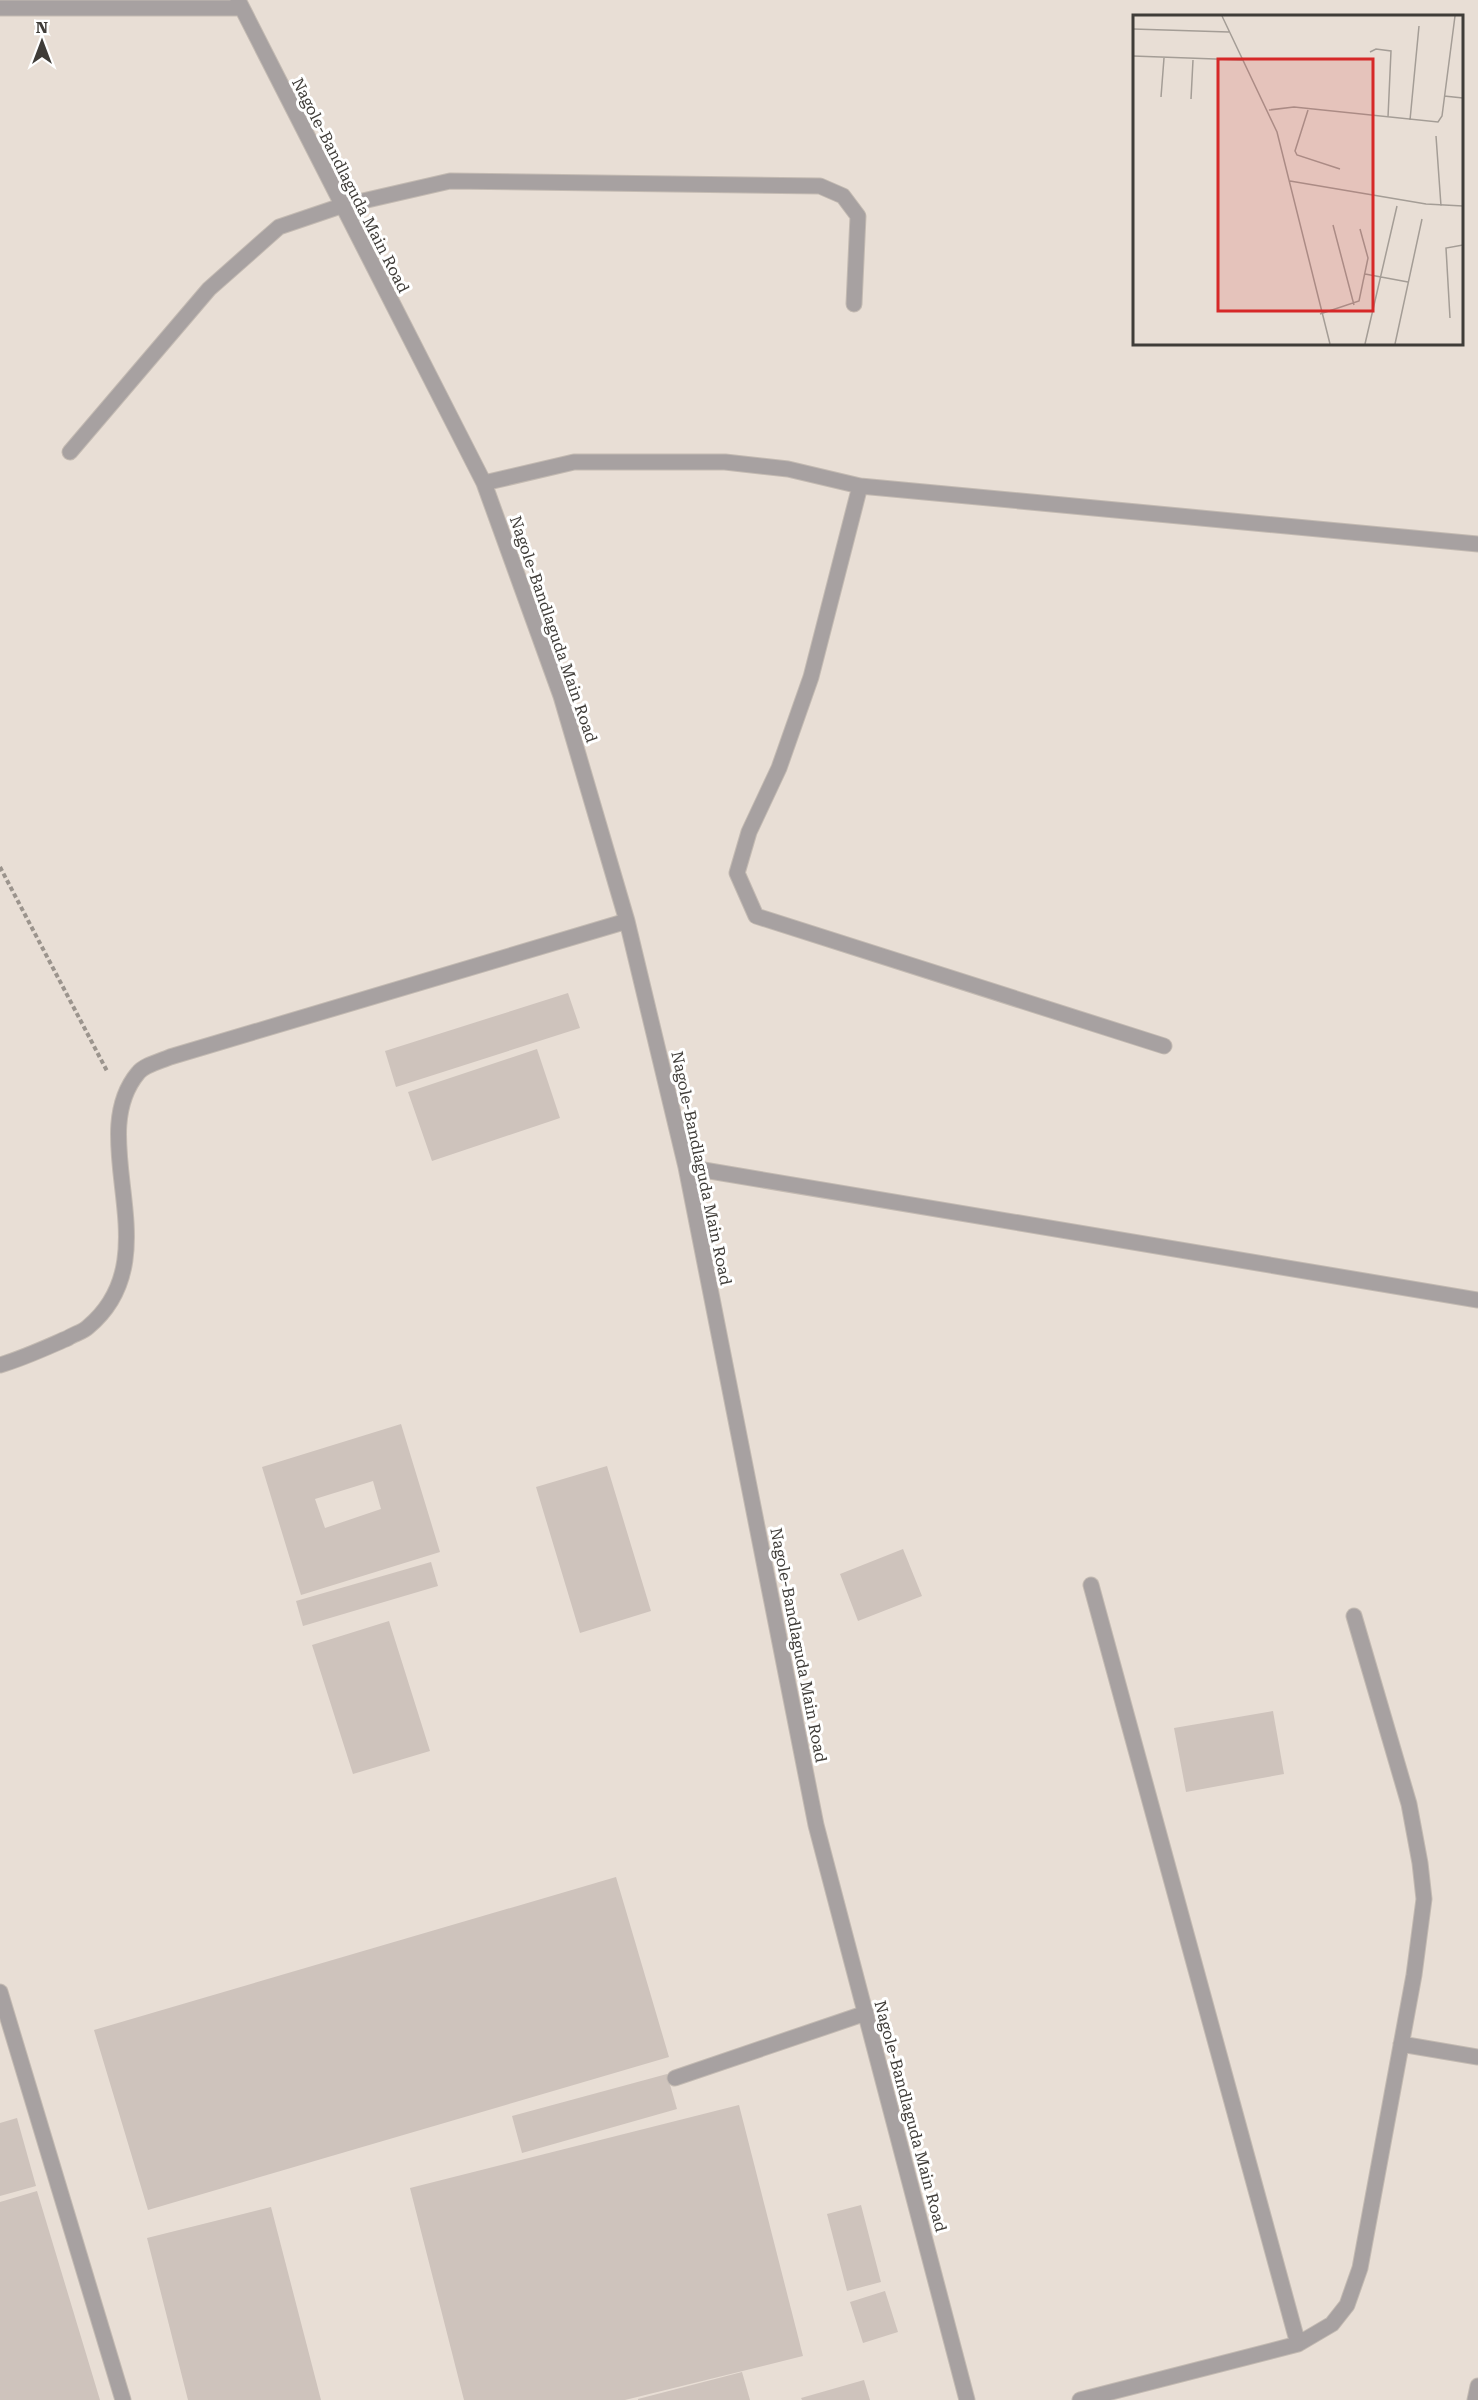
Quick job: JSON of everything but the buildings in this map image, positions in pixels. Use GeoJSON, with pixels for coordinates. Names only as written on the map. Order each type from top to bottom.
{"type":"FeatureCollection","features":[{"type":"Feature","properties":{"kind":"street"},"geometry":{"type":"LineString","coordinates":[[0,8],[240,4]]}},
{"type":"Feature","properties":{"kind":"street","name":"Nagole-Bandlaguda Main Road"},"geometry":{"type":"LineString","coordinates":[[240,4],[484,483],[561,696],[627,921],[686,1167],[816,1825],[967,2400]]}},
{"type":"Feature","properties":{"kind":"street"},"geometry":{"type":"LineString","coordinates":[[70,452],[208,289],[279,228],[341,206],[450,181],[819,186],[843,196],[858,216],[854,304]]}},
{"type":"Feature","properties":{"kind":"street"},"geometry":{"type":"LineString","coordinates":[[484,483],[574,462],[725,462],[788,469],[860,486],[1478,544]]}},
{"type":"Feature","properties":{"kind":"street"},"geometry":{"type":"LineString","coordinates":[[860,486],[811,677],[779,768],[749,832],[737,873],[756,916],[1164,1046]]}},
{"type":"Feature","properties":{"kind":"street"},"geometry":{"type":"LineString","coordinates":[[0,1365],[30,1356],[88,1328],[110,1303],[125,1272],[126,1204],[118,1127],[122,1099],[139,1071],[170,1057],[627,921]]}},
{"type":"Feature","properties":{"kind":"street"},"geometry":{"type":"LineString","coordinates":[[686,1167],[1478,1300]]}},
{"type":"Feature","properties":{"kind":"street"},"geometry":{"type":"LineString","coordinates":[[1091,1585],[1298,2344]]}},
{"type":"Feature","properties":{"kind":"street"},"geometry":{"type":"LineString","coordinates":[[1080,2400],[1298,2344],[1332,2324],[1347,2305],[1360,2268],[1414,1975],[1424,1899],[1409,1804],[1354,1616]]}},
{"type":"Feature","properties":{"kind":"street"},"geometry":{"type":"LineString","coordinates":[[0,1992],[123,2400]]}},
{"type":"Feature","properties":{"kind":"street"},"geometry":{"type":"LineString","coordinates":[[675,2078],[866,2013]]}},
{"type":"Feature","properties":{"kind":"street"},"geometry":{"type":"LineString","coordinates":[[1401,2044],[1478,2057]]}},
{"type":"Feature","properties":{"kind":"street"},"geometry":{"type":"LineString","coordinates":[[1475,2400],[1478,2386]]}},
{"type":"Feature","properties":{"kind":"path"},"geometry":{"type":"LineString","coordinates":[[0,867],[122,1099]]}}]}
